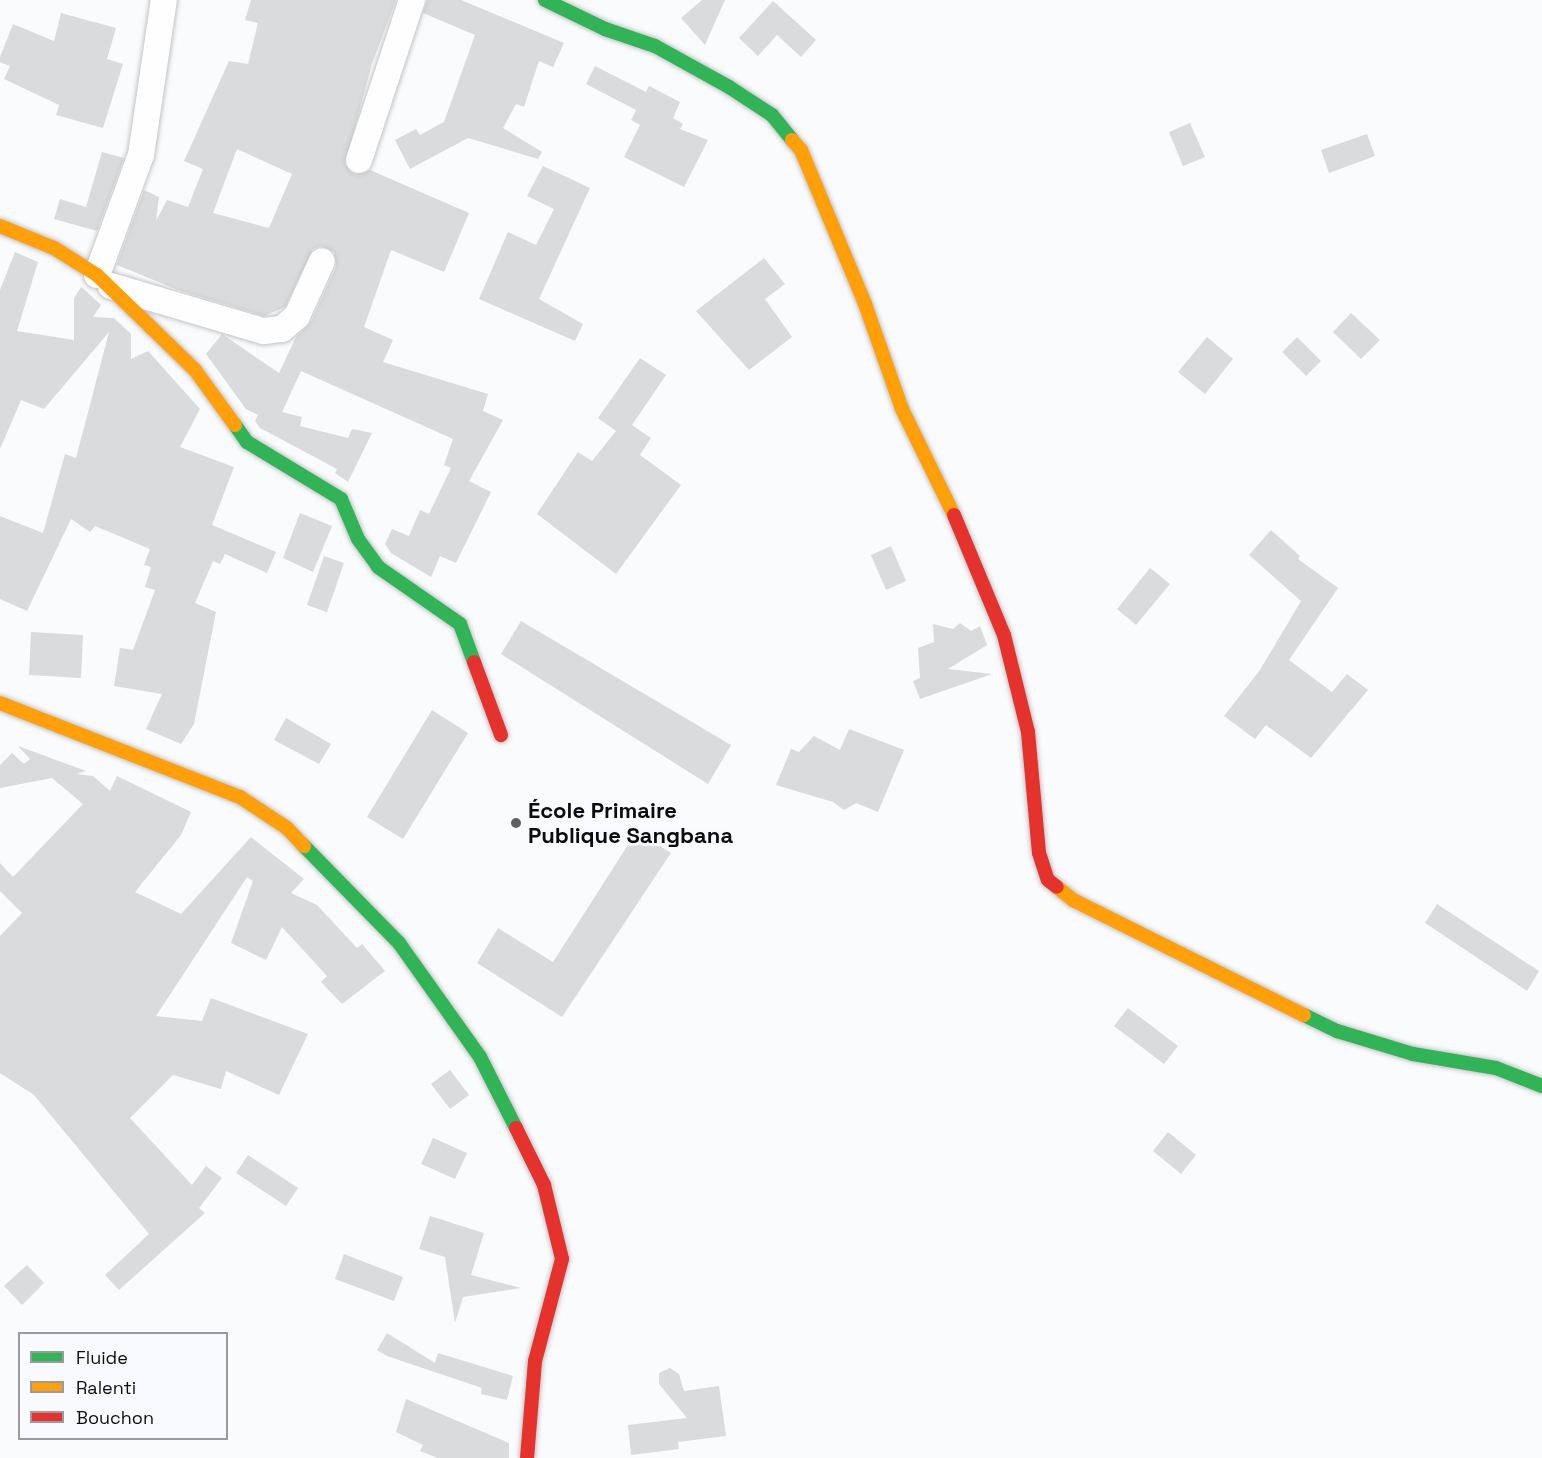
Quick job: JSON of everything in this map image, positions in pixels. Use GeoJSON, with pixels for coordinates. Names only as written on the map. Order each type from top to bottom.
{"type":"FeatureCollection","features":[{"type":"Feature","properties":{"kind":"street"},"geometry":{"type":"LineString","coordinates":[[104,280],[141,155],[164,0]]}},
{"type":"Feature","properties":{"kind":"street"},"geometry":{"type":"LineString","coordinates":[[359,160],[412,0]]}},
{"type":"Feature","properties":{"kind":"street"},"geometry":{"type":"LineString","coordinates":[[544,0],[605,29],[655,46],[729,87],[772,115],[801,150],[853,271],[902,409],[961,530],[1004,635],[1028,732],[1039,854],[1048,880],[1073,900],[1337,1031],[1413,1054],[1496,1068],[1542,1086]]}},
{"type":"Feature","properties":{"kind":"street"},"geometry":{"type":"LineString","coordinates":[[0,226],[54,248],[104,280],[195,370],[247,442],[341,499],[358,539],[378,567],[460,624],[501,735]]}},
{"type":"Feature","properties":{"kind":"street"},"geometry":{"type":"LineString","coordinates":[[104,280],[263,331],[282,329],[297,316],[322,261]]}},
{"type":"Feature","properties":{"kind":"street"},"geometry":{"type":"LineString","coordinates":[[0,703],[197,778],[240,797],[287,828],[399,943],[480,1057],[544,1185],[562,1259],[534,1361],[527,1458]]}},
{"type":"Feature","properties":{"kind":"building"},"geometry":{"type":"Polygon","coordinates":[[[251,0],[396,0],[372,64],[345,164],[354,174],[370,170],[469,213],[444,272],[391,250],[364,327],[393,340],[383,362],[488,394],[483,411],[503,420],[469,481],[491,492],[456,563],[440,556],[431,577],[391,553],[385,544],[392,529],[409,536],[420,510],[429,514],[451,468],[444,465],[453,439],[301,371],[282,412],[302,417],[300,426],[348,438],[352,429],[372,433],[348,482],[335,473],[337,469],[260,428],[255,421],[258,415],[246,409],[206,354],[222,334],[279,373],[296,337],[311,322],[336,267],[334,252],[321,246],[313,249],[285,307],[264,316],[178,290],[117,265],[144,190],[159,197],[156,221],[167,200],[188,207],[203,169],[184,161],[229,61],[248,64],[258,23],[245,20],[251,0]],[[237,149],[213,213],[269,228],[292,174],[237,149]]]}},
{"type":"Feature","properties":{"kind":"building"},"geometry":{"type":"Polygon","coordinates":[[[427,0],[461,0],[564,43],[553,67],[539,61],[524,107],[516,104],[503,128],[542,152],[538,159],[468,138],[410,169],[395,140],[416,129],[420,135],[444,122],[475,35],[423,13],[427,0]]]}},
{"type":"Feature","properties":{"kind":"building"},"geometry":{"type":"Polygon","coordinates":[[[702,0],[725,0],[705,45],[681,18],[702,0]]]}},
{"type":"Feature","properties":{"kind":"building"},"geometry":{"type":"Polygon","coordinates":[[[773,1],[816,40],[801,57],[777,35],[758,56],[739,38],[773,1]]]}},
{"type":"Feature","properties":{"kind":"building"},"geometry":{"type":"Polygon","coordinates":[[[61,13],[116,28],[107,59],[123,64],[103,128],[56,115],[59,105],[4,79],[10,66],[0,62],[0,57],[13,24],[54,41],[61,13]]]}},
{"type":"Feature","properties":{"kind":"building"},"geometry":{"type":"Polygon","coordinates":[[[595,66],[646,92],[649,86],[680,102],[673,118],[683,124],[680,129],[708,140],[684,187],[624,157],[640,125],[631,120],[636,110],[586,84],[595,66]]]}},
{"type":"Feature","properties":{"kind":"building"},"geometry":{"type":"Polygon","coordinates":[[[1190,123],[1205,157],[1183,166],[1169,132],[1190,123]]]}},
{"type":"Feature","properties":{"kind":"building"},"geometry":{"type":"Polygon","coordinates":[[[1367,134],[1375,156],[1329,173],[1321,150],[1367,134]]]}},
{"type":"Feature","properties":{"kind":"building"},"geometry":{"type":"Polygon","coordinates":[[[102,152],[124,158],[97,231],[54,219],[60,199],[86,207],[102,152]]]}},
{"type":"Feature","properties":{"kind":"building"},"geometry":{"type":"Polygon","coordinates":[[[543,166],[590,188],[539,299],[583,324],[575,341],[479,299],[508,232],[536,245],[554,209],[527,196],[543,166]]]}},
{"type":"Feature","properties":{"kind":"building"},"geometry":{"type":"Polygon","coordinates":[[[15,252],[38,262],[17,331],[74,340],[74,298],[81,287],[85,290],[101,305],[93,317],[114,318],[131,334],[131,359],[148,351],[200,409],[180,447],[234,467],[212,525],[276,552],[267,573],[225,554],[220,564],[213,561],[195,603],[216,612],[194,724],[181,744],[146,729],[162,694],[114,686],[120,648],[133,650],[155,590],[145,587],[151,567],[144,565],[150,549],[95,526],[90,532],[71,519],[27,611],[0,599],[0,516],[43,533],[65,454],[76,458],[109,332],[44,409],[21,400],[0,449],[0,290],[15,252]]]}},
{"type":"Feature","properties":{"kind":"building"},"geometry":{"type":"Polygon","coordinates":[[[764,258],[785,284],[765,299],[792,337],[749,370],[696,311],[764,258]]]}},
{"type":"Feature","properties":{"kind":"building"},"geometry":{"type":"Polygon","coordinates":[[[1351,313],[1380,340],[1361,359],[1333,332],[1351,313]]]}},
{"type":"Feature","properties":{"kind":"building"},"geometry":{"type":"Polygon","coordinates":[[[1207,337],[1233,359],[1205,394],[1178,372],[1207,337]]]}},
{"type":"Feature","properties":{"kind":"building"},"geometry":{"type":"Polygon","coordinates":[[[1297,337],[1321,361],[1306,376],[1282,352],[1297,337]]]}},
{"type":"Feature","properties":{"kind":"building"},"geometry":{"type":"Polygon","coordinates":[[[640,358],[666,375],[632,425],[651,438],[640,455],[681,485],[616,574],[537,514],[578,452],[592,461],[616,431],[598,418],[640,358]]]}},
{"type":"Feature","properties":{"kind":"building"},"geometry":{"type":"Polygon","coordinates":[[[300,513],[332,526],[313,572],[283,558],[300,513]]]}},
{"type":"Feature","properties":{"kind":"building"},"geometry":{"type":"Polygon","coordinates":[[[1271,530],[1300,556],[1298,559],[1338,588],[1289,660],[1332,692],[1347,674],[1368,690],[1311,758],[1266,725],[1255,739],[1224,716],[1260,670],[1301,601],[1249,555],[1271,530]]]}},
{"type":"Feature","properties":{"kind":"building"},"geometry":{"type":"Polygon","coordinates":[[[891,546],[906,581],[886,590],[871,555],[891,546]]]}},
{"type":"Feature","properties":{"kind":"building"},"geometry":{"type":"Polygon","coordinates":[[[324,556],[344,563],[327,612],[307,605],[324,556]]]}},
{"type":"Feature","properties":{"kind":"building"},"geometry":{"type":"Polygon","coordinates":[[[1150,568],[1170,584],[1136,625],[1117,609],[1150,568]]]}},
{"type":"Feature","properties":{"kind":"building"},"geometry":{"type":"Polygon","coordinates":[[[521,621],[731,745],[708,784],[501,654],[521,621]]]}},
{"type":"Feature","properties":{"kind":"building"},"geometry":{"type":"Polygon","coordinates":[[[960,623],[971,631],[980,626],[987,645],[948,669],[992,674],[920,699],[913,681],[920,678],[918,648],[934,642],[933,624],[953,629],[960,623]]]}},
{"type":"Feature","properties":{"kind":"building"},"geometry":{"type":"Polygon","coordinates":[[[31,632],[83,635],[81,678],[29,675],[31,632]]]}},
{"type":"Feature","properties":{"kind":"building"},"geometry":{"type":"Polygon","coordinates":[[[432,710],[468,733],[403,839],[367,817],[432,710]]]}},
{"type":"Feature","properties":{"kind":"building"},"geometry":{"type":"Polygon","coordinates":[[[286,718],[331,744],[319,764],[274,740],[286,718]]]}},
{"type":"Feature","properties":{"kind":"building"},"geometry":{"type":"Polygon","coordinates":[[[849,729],[904,750],[878,812],[856,803],[844,810],[833,802],[776,785],[791,749],[799,752],[814,736],[840,750],[849,729]]]}},
{"type":"Feature","properties":{"kind":"building"},"geometry":{"type":"Polygon","coordinates":[[[18,746],[86,771],[76,774],[93,776],[110,791],[117,776],[191,812],[181,835],[135,892],[181,914],[251,837],[304,879],[291,893],[317,905],[357,948],[362,944],[385,971],[342,1004],[321,982],[327,976],[282,927],[266,960],[231,943],[253,881],[247,877],[156,1016],[202,1021],[211,998],[308,1034],[279,1095],[226,1071],[221,1089],[173,1075],[130,1118],[192,1185],[206,1166],[222,1178],[199,1208],[205,1213],[119,1290],[105,1275],[149,1234],[34,1095],[0,1073],[0,936],[22,913],[0,891],[0,863],[13,877],[83,804],[52,778],[0,788],[0,765],[12,753],[24,764],[30,759],[18,746]]]}},
{"type":"Feature","properties":{"kind":"building"},"geometry":{"type":"Polygon","coordinates":[[[637,831],[671,853],[562,1017],[477,963],[498,928],[553,962],[637,831]]]}},
{"type":"Feature","properties":{"kind":"building"},"geometry":{"type":"Polygon","coordinates":[[[1437,904],[1539,971],[1527,991],[1425,923],[1437,904]]]}},
{"type":"Feature","properties":{"kind":"building"},"geometry":{"type":"Polygon","coordinates":[[[1128,1008],[1178,1046],[1164,1064],[1114,1026],[1128,1008]]]}},
{"type":"Feature","properties":{"kind":"building"},"geometry":{"type":"Polygon","coordinates":[[[450,1070],[469,1095],[450,1109],[431,1084],[450,1070]]]}},
{"type":"Feature","properties":{"kind":"building"},"geometry":{"type":"Polygon","coordinates":[[[1168,1132],[1196,1155],[1181,1174],[1153,1151],[1168,1132]]]}},
{"type":"Feature","properties":{"kind":"building"},"geometry":{"type":"Polygon","coordinates":[[[433,1138],[467,1153],[455,1179],[421,1164],[433,1138]]]}},
{"type":"Feature","properties":{"kind":"building"},"geometry":{"type":"Polygon","coordinates":[[[248,1155],[298,1188],[286,1206],[236,1173],[248,1155]]]}},
{"type":"Feature","properties":{"kind":"building"},"geometry":{"type":"Polygon","coordinates":[[[430,1216],[484,1233],[471,1275],[521,1288],[463,1297],[455,1323],[445,1257],[419,1249],[430,1216]]]}},
{"type":"Feature","properties":{"kind":"building"},"geometry":{"type":"Polygon","coordinates":[[[344,1254],[403,1277],[394,1301],[335,1279],[344,1254]]]}},
{"type":"Feature","properties":{"kind":"building"},"geometry":{"type":"Polygon","coordinates":[[[27,1265],[44,1283],[22,1305],[4,1286],[27,1265]]]}},
{"type":"Feature","properties":{"kind":"building"},"geometry":{"type":"Polygon","coordinates":[[[387,1333],[435,1363],[438,1353],[513,1376],[507,1400],[481,1394],[482,1388],[387,1356],[377,1350],[387,1333]]]}},
{"type":"Feature","properties":{"kind":"building"},"geometry":{"type":"Polygon","coordinates":[[[670,1368],[679,1374],[684,1391],[719,1386],[726,1436],[678,1442],[679,1449],[631,1455],[628,1425],[687,1418],[659,1384],[659,1373],[670,1368]]]}},
{"type":"Feature","properties":{"kind":"building"},"geometry":{"type":"Polygon","coordinates":[[[406,1399],[509,1443],[509,1458],[438,1458],[420,1451],[423,1445],[396,1432],[406,1399]]]}},
{"type":"Feature","properties":{"kind":"traffic: fast"},"geometry":{"type":"LineString","coordinates":[[545,0],[605,29],[655,46],[729,87],[772,115],[792,140]]}},
{"type":"Feature","properties":{"kind":"traffic: fast"},"geometry":{"type":"LineString","coordinates":[[235,425],[247,442],[341,499],[358,539],[378,567],[460,624],[474,662]]}},
{"type":"Feature","properties":{"kind":"traffic: fast"},"geometry":{"type":"LineString","coordinates":[[304,846],[399,943],[480,1057],[516,1128]]}},
{"type":"Feature","properties":{"kind":"traffic: fast"},"geometry":{"type":"LineString","coordinates":[[1304,1015],[1337,1031],[1413,1054],[1496,1068],[1542,1086]]}},
{"type":"Feature","properties":{"kind":"traffic: slow"},"geometry":{"type":"LineString","coordinates":[[792,140],[801,150],[865,304],[902,409],[954,515]]}},
{"type":"Feature","properties":{"kind":"traffic: slow"},"geometry":{"type":"LineString","coordinates":[[0,226],[54,248],[97,275],[195,370],[235,425]]}},
{"type":"Feature","properties":{"kind":"traffic: slow"},"geometry":{"type":"LineString","coordinates":[[0,703],[240,797],[287,828],[304,846]]}},
{"type":"Feature","properties":{"kind":"traffic: slow"},"geometry":{"type":"LineString","coordinates":[[1057,887],[1073,900],[1304,1015]]}},
{"type":"Feature","properties":{"kind":"traffic: jam"},"geometry":{"type":"LineString","coordinates":[[954,515],[1004,635],[1028,732],[1039,853],[1048,880],[1057,887]]}},
{"type":"Feature","properties":{"kind":"traffic: jam"},"geometry":{"type":"LineString","coordinates":[[474,662],[501,735]]}},
{"type":"Feature","properties":{"kind":"traffic: jam"},"geometry":{"type":"LineString","coordinates":[[516,1128],[544,1185],[562,1259],[535,1361],[527,1458]]}},
{"type":"Feature","properties":{"kind":"place","name":"École Primaire Publique Sangbana"},"geometry":{"type":"Point","coordinates":[516,823]}}]}
